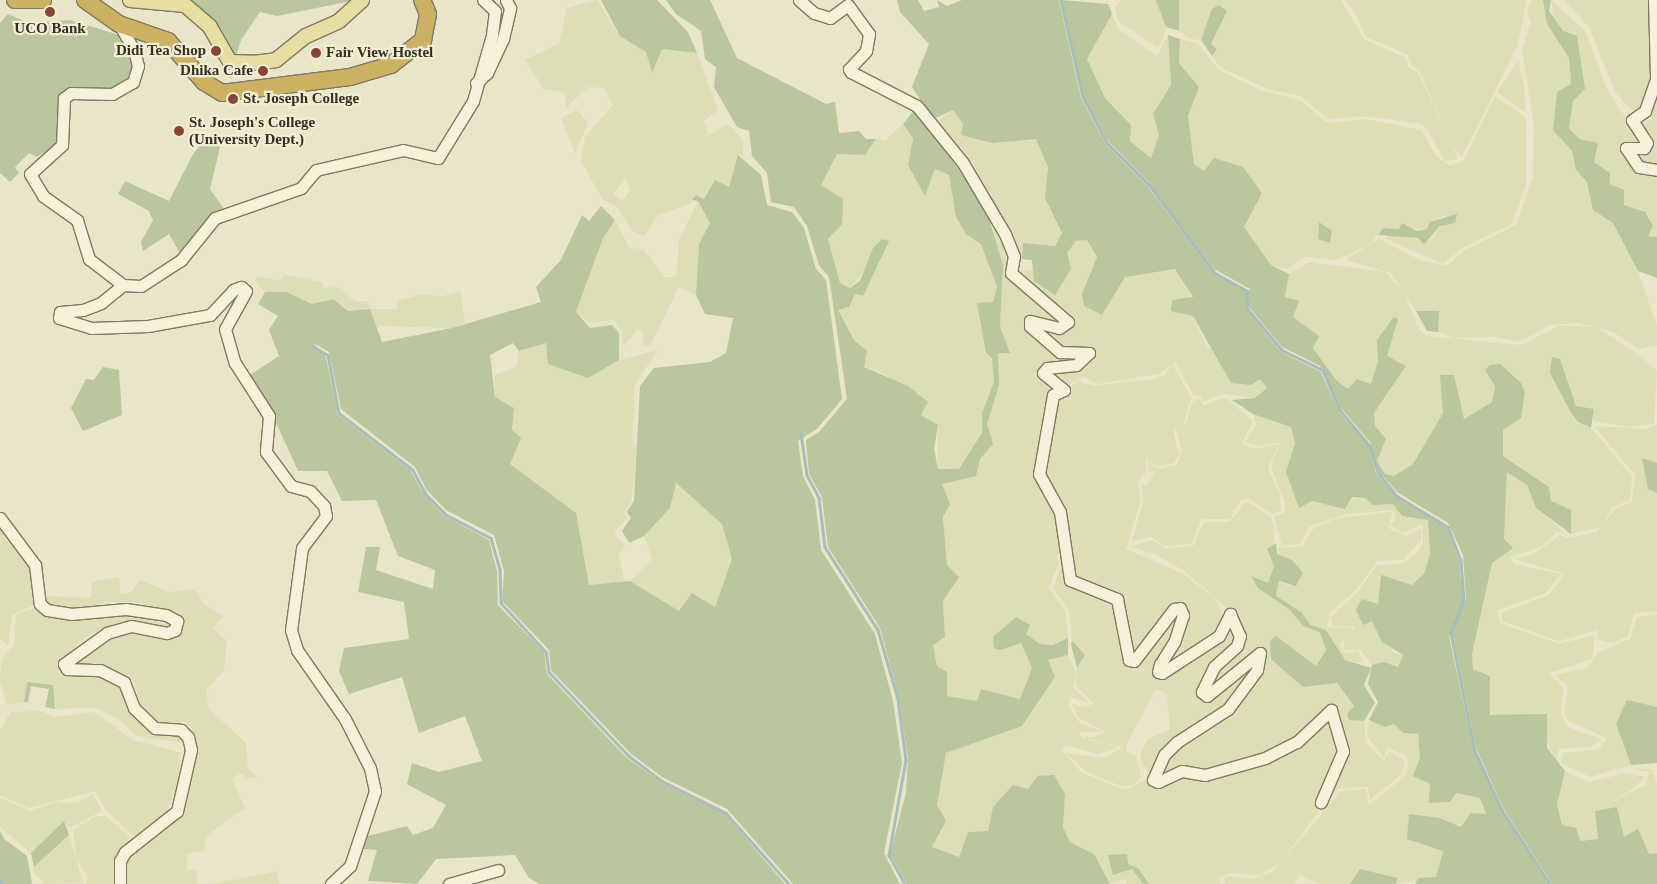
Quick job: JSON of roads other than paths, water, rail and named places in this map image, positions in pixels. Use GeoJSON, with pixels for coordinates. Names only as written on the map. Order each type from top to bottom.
{"type":"FeatureCollection","features":[{"type":"Feature","properties":{"kind":"highway"},"geometry":{"type":"LineString","coordinates":[[15,0],[43,0]]}},
{"type":"Feature","properties":{"kind":"highway"},"geometry":{"type":"LineString","coordinates":[[85,0],[119,24],[168,42],[204,82],[222,93],[350,77],[390,65],[423,40],[428,14],[422,0]]}},
{"type":"Feature","properties":{"kind":"main road"},"geometry":{"type":"LineString","coordinates":[[130,0],[185,5],[210,26],[230,62],[253,63],[276,60],[306,36],[339,21],[362,0]]}},
{"type":"Feature","properties":{"kind":"street"},"geometry":{"type":"LineString","coordinates":[[119,24],[134,50],[138,66],[133,82],[112,94],[71,93],[64,98],[62,145],[30,174],[44,196],[76,220],[89,259],[123,285],[141,286],[164,274],[215,218],[301,188],[316,170],[403,150],[435,159],[473,101],[475,84],[495,11],[483,0]]}},
{"type":"Feature","properties":{"kind":"street"},"geometry":{"type":"LineString","coordinates":[[475,84],[487,73],[503,39],[510,8],[506,0]]}},
{"type":"Feature","properties":{"kind":"street"},"geometry":{"type":"LineString","coordinates":[[799,0],[814,13],[830,18],[848,5],[869,34],[866,51],[849,69],[851,72],[917,106],[962,163],[1005,234],[1014,256],[1011,274],[1068,322],[1059,328],[1030,322],[1030,326],[1060,352],[1089,353],[1076,365],[1047,368],[1043,373],[1064,390],[1052,395],[1039,474],[1060,512],[1070,580],[1117,599],[1129,660],[1134,661],[1174,609],[1180,608],[1183,614],[1174,642],[1160,664],[1158,672],[1162,673],[1219,636],[1230,614],[1240,636],[1237,646],[1214,667],[1202,692],[1207,696],[1260,653],[1257,670],[1228,710],[1177,742],[1164,755],[1153,780],[1158,782],[1182,771],[1205,775],[1265,758],[1297,742],[1331,710],[1343,751],[1322,802]]}},
{"type":"Feature","properties":{"kind":"street"},"geometry":{"type":"LineString","coordinates":[[1654,0],[1656,80],[1645,111],[1632,120],[1647,143],[1644,148],[1626,148],[1639,167],[1657,170]]}},
{"type":"Feature","properties":{"kind":"street"},"geometry":{"type":"LineString","coordinates":[[123,285],[101,303],[84,310],[60,312],[59,318],[91,328],[148,326],[210,315],[234,290],[241,287],[246,291],[225,329],[235,363],[269,416],[266,452],[291,486],[310,491],[324,506],[326,516],[302,548],[298,606],[291,630],[297,650],[345,719],[370,768],[375,791],[350,866],[331,884]]}},
{"type":"Feature","properties":{"kind":"street"},"geometry":{"type":"LineString","coordinates":[[0,518],[35,565],[40,604],[47,610],[71,614],[126,609],[166,615],[177,621],[175,630],[167,633],[131,626],[107,633],[91,640],[64,664],[67,669],[100,670],[124,682],[134,708],[155,728],[182,730],[188,737],[190,750],[177,811],[125,852],[120,861],[120,884]]}},
{"type":"Feature","properties":{"kind":"street"},"geometry":{"type":"LineString","coordinates":[[449,884],[498,870]]}},
{"type":"Feature","properties":{"kind":"waterway"},"geometry":{"type":"LineString","coordinates":[[1061,0],[1083,97],[1107,143],[1151,187],[1215,273],[1248,291],[1247,308],[1282,350],[1323,370],[1340,410],[1370,446],[1378,472],[1397,496],[1448,527],[1461,561],[1464,601],[1451,633],[1475,751],[1502,810],[1550,884]]}},
{"type":"Feature","properties":{"kind":"waterway"},"geometry":{"type":"LineString","coordinates":[[314,347],[328,355],[339,413],[413,470],[425,493],[445,514],[491,538],[500,570],[501,603],[546,652],[549,672],[629,756],[662,781],[726,813],[789,884]]}},
{"type":"Feature","properties":{"kind":"waterway"},"geometry":{"type":"LineString","coordinates":[[801,433],[807,475],[819,498],[825,547],[878,630],[898,699],[906,760],[889,855],[905,884]]}},
{"type":"Feature","properties":{"kind":"waterway"},"geometry":{"type":"LineString","coordinates":[[0,879],[2,884]]}},
{"type":"Feature","properties":{"kind":"place","name":"UCO Bank"},"geometry":{"type":"Point","coordinates":[50,12]}},
{"type":"Feature","properties":{"kind":"place","name":"Didi Tea Shop"},"geometry":{"type":"Point","coordinates":[216,51]}},
{"type":"Feature","properties":{"kind":"place","name":"Fair View Hostel"},"geometry":{"type":"Point","coordinates":[316,53]}},
{"type":"Feature","properties":{"kind":"place","name":"Dhika Cafe"},"geometry":{"type":"Point","coordinates":[263,71]}},
{"type":"Feature","properties":{"kind":"place","name":"St. Joseph College"},"geometry":{"type":"Point","coordinates":[233,99]}},
{"type":"Feature","properties":{"kind":"place","name":"St. Joseph's College (University Dept.)"},"geometry":{"type":"Point","coordinates":[179,131]}}]}
